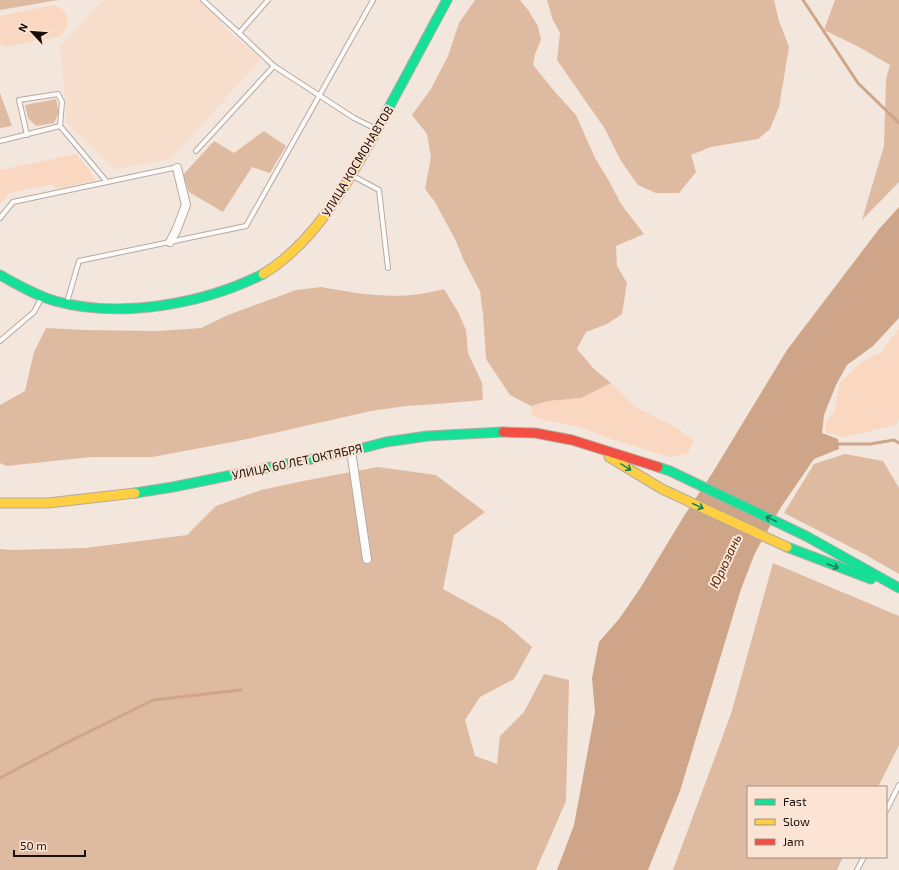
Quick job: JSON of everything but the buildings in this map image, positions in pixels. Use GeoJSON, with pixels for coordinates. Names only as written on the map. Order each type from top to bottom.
{"type":"FeatureCollection","features":[{"type":"Feature","properties":{"kind":"main road","name":"УЛИЦА КОСМОНАВТОВ"},"geometry":{"type":"LineString","coordinates":[[0,275],[15,285],[42,297],[66,305],[92,308],[127,309],[199,297],[230,289],[260,276],[280,263],[306,237],[329,210],[377,129],[447,0]]}},
{"type":"Feature","properties":{"kind":"main road","name":"УЛИЦА 60 ЛЕТ ОКТЯБРЯ"},"geometry":{"type":"LineString","coordinates":[[0,503],[48,502],[108,497],[173,487],[351,451],[386,442],[427,436],[495,432],[535,434],[572,440],[592,447]]}},
{"type":"Feature","properties":{"kind":"main road"},"geometry":{"type":"LineString","coordinates":[[592,447],[670,471],[806,536],[899,589]]}},
{"type":"Feature","properties":{"kind":"main road"},"geometry":{"type":"LineString","coordinates":[[592,447],[662,489],[797,552],[899,589]]}},
{"type":"Feature","properties":{"kind":"street"},"geometry":{"type":"LineString","coordinates":[[170,242],[186,205],[179,167]]}},
{"type":"Feature","properties":{"kind":"street"},"geometry":{"type":"LineString","coordinates":[[351,451],[366,559]]}},
{"type":"Feature","properties":{"kind":"lane"},"geometry":{"type":"LineString","coordinates":[[203,0],[274,66],[354,118],[377,129]]}},
{"type":"Feature","properties":{"kind":"lane"},"geometry":{"type":"LineString","coordinates":[[240,33],[268,0]]}},
{"type":"Feature","properties":{"kind":"lane"},"geometry":{"type":"LineString","coordinates":[[66,305],[79,261],[246,226],[373,0]]}},
{"type":"Feature","properties":{"kind":"lane"},"geometry":{"type":"LineString","coordinates":[[196,151],[274,66]]}},
{"type":"Feature","properties":{"kind":"lane"},"geometry":{"type":"LineString","coordinates":[[27,135],[19,100],[58,94],[62,102],[60,126],[107,182]]}},
{"type":"Feature","properties":{"kind":"lane"},"geometry":{"type":"LineString","coordinates":[[0,141],[60,126]]}},
{"type":"Feature","properties":{"kind":"lane"},"geometry":{"type":"LineString","coordinates":[[0,218],[12,202],[179,167]]}},
{"type":"Feature","properties":{"kind":"lane"},"geometry":{"type":"LineString","coordinates":[[351,175],[379,190],[388,268]]}},
{"type":"Feature","properties":{"kind":"lane"},"geometry":{"type":"LineString","coordinates":[[0,340],[34,312],[42,297]]}},
{"type":"Feature","properties":{"kind":"lane"},"geometry":{"type":"LineString","coordinates":[[887,810],[899,785]]}},
{"type":"Feature","properties":{"kind":"lane"},"geometry":{"type":"LineString","coordinates":[[857,870],[863,858]]}},
{"type":"Feature","properties":{"kind":"shaded area"},"geometry":{"type":"Polygon","coordinates":[[[0,0],[58,0],[0,10],[0,0]]]}},
{"type":"Feature","properties":{"kind":"shaded area"},"geometry":{"type":"Polygon","coordinates":[[[104,0],[198,0],[219,18],[221,25],[261,59],[171,159],[115,169],[67,123],[60,46],[104,0]]]}},
{"type":"Feature","properties":{"kind":"shaded area"},"geometry":{"type":"Polygon","coordinates":[[[475,0],[520,0],[528,10],[538,26],[541,40],[535,54],[533,65],[576,115],[595,158],[621,204],[644,234],[616,246],[617,266],[627,283],[622,314],[607,324],[586,332],[577,349],[594,369],[611,383],[581,398],[548,401],[531,406],[510,395],[486,359],[480,291],[435,202],[425,189],[431,157],[427,134],[412,115],[431,89],[448,56],[459,23],[475,0]]]}},
{"type":"Feature","properties":{"kind":"shaded area"},"geometry":{"type":"Polygon","coordinates":[[[547,0],[774,0],[779,21],[789,47],[779,107],[770,129],[758,139],[711,147],[691,155],[696,172],[679,193],[656,193],[638,185],[621,161],[605,129],[557,60],[560,33],[553,20],[547,0]]]}},
{"type":"Feature","properties":{"kind":"shaded area"},"geometry":{"type":"Polygon","coordinates":[[[835,0],[899,0],[899,182],[862,220],[884,146],[886,79],[890,65],[859,47],[824,30],[835,0]]]}},
{"type":"Feature","properties":{"kind":"shaded area"},"geometry":{"type":"Polygon","coordinates":[[[54,5],[59,7],[66,14],[67,19],[66,28],[60,36],[6,47],[0,45],[0,16],[54,5]]]}},
{"type":"Feature","properties":{"kind":"shaded area"},"geometry":{"type":"Polygon","coordinates":[[[0,93],[12,126],[0,128],[0,93]]]}},
{"type":"Feature","properties":{"kind":"shaded area"},"geometry":{"type":"Polygon","coordinates":[[[56,99],[59,112],[54,123],[36,126],[28,118],[25,105],[56,99]]]}},
{"type":"Feature","properties":{"kind":"shaded area"},"geometry":{"type":"Polygon","coordinates":[[[264,131],[286,146],[270,173],[252,167],[223,212],[189,192],[183,175],[214,141],[234,153],[264,131]]]}},
{"type":"Feature","properties":{"kind":"shaded area"},"geometry":{"type":"Polygon","coordinates":[[[77,154],[96,180],[57,189],[52,184],[9,193],[0,204],[0,170],[77,154]]]}},
{"type":"Feature","properties":{"kind":"shaded area"},"geometry":{"type":"Polygon","coordinates":[[[321,287],[382,296],[412,295],[444,289],[458,312],[466,330],[468,353],[482,383],[483,400],[406,406],[371,411],[238,441],[152,457],[91,457],[6,466],[0,463],[0,405],[25,391],[34,352],[46,328],[158,331],[201,328],[228,315],[296,290],[321,287]]]}},
{"type":"Feature","properties":{"kind":"shaded area"},"geometry":{"type":"Polygon","coordinates":[[[899,328],[899,418],[896,425],[844,437],[826,433],[825,424],[834,412],[840,383],[861,362],[882,352],[899,328]]]}},
{"type":"Feature","properties":{"kind":"shaded area"},"geometry":{"type":"Polygon","coordinates":[[[611,383],[635,407],[674,426],[694,441],[687,454],[670,457],[608,438],[580,427],[543,420],[532,415],[531,406],[548,401],[581,398],[611,383]]]}},
{"type":"Feature","properties":{"kind":"shaded area"},"geometry":{"type":"Polygon","coordinates":[[[845,454],[883,461],[899,488],[899,574],[866,555],[784,513],[814,464],[845,454]]]}},
{"type":"Feature","properties":{"kind":"shaded area"},"geometry":{"type":"Polygon","coordinates":[[[378,467],[436,475],[485,512],[454,535],[443,589],[503,622],[532,647],[514,679],[480,697],[465,720],[475,756],[497,764],[500,736],[524,712],[544,674],[569,680],[566,801],[536,870],[0,870],[0,549],[85,548],[187,535],[216,506],[261,490],[378,467]]]}},
{"type":"Feature","properties":{"kind":"shaded area"},"geometry":{"type":"Polygon","coordinates":[[[773,563],[899,616],[899,745],[878,786],[747,786],[747,858],[843,858],[837,870],[673,870],[731,714],[773,563]]]}},
{"type":"Feature","properties":{"kind":"water","name":"Юрюзань"},"geometry":{"type":"Polygon","coordinates":[[[899,207],[899,318],[873,346],[847,365],[836,385],[824,415],[822,433],[838,439],[839,449],[814,459],[781,507],[755,553],[741,589],[680,791],[648,870],[557,870],[574,825],[595,712],[592,678],[599,642],[619,619],[641,587],[787,350],[879,229],[899,207]]]}},
{"type":"Feature","properties":{"kind":"waterway"},"geometry":{"type":"LineString","coordinates":[[803,0],[858,83],[899,123]]}},
{"type":"Feature","properties":{"kind":"waterway"},"geometry":{"type":"LineString","coordinates":[[836,444],[870,444],[894,440],[899,443]]}},
{"type":"Feature","properties":{"kind":"waterway"},"geometry":{"type":"LineString","coordinates":[[0,778],[64,744],[153,700],[241,690]]}},
{"type":"Feature","properties":{"kind":"traffic: fast"},"geometry":{"type":"LineString","coordinates":[[373,137],[447,0]]}},
{"type":"Feature","properties":{"kind":"traffic: fast"},"geometry":{"type":"LineString","coordinates":[[0,275],[48,299],[80,306],[107,309],[161,306],[188,300],[240,285],[263,274]]}},
{"type":"Feature","properties":{"kind":"traffic: fast"},"geometry":{"type":"LineString","coordinates":[[135,493],[173,487],[351,451],[386,442],[427,436],[503,432]]}},
{"type":"Feature","properties":{"kind":"traffic: fast"},"geometry":{"type":"LineString","coordinates":[[658,467],[670,471],[806,536],[899,588]]}},
{"type":"Feature","properties":{"kind":"traffic: fast"},"geometry":{"type":"LineString","coordinates":[[787,547],[871,579]]}},
{"type":"Feature","properties":{"kind":"traffic: slow"},"geometry":{"type":"LineString","coordinates":[[263,274],[281,262],[297,247],[327,213],[340,194],[373,137]]}},
{"type":"Feature","properties":{"kind":"traffic: slow"},"geometry":{"type":"LineString","coordinates":[[609,457],[662,489],[787,547]]}},
{"type":"Feature","properties":{"kind":"traffic: slow"},"geometry":{"type":"LineString","coordinates":[[0,503],[48,503],[135,493]]}},
{"type":"Feature","properties":{"kind":"traffic: jam"},"geometry":{"type":"LineString","coordinates":[[503,432],[535,433],[572,440],[658,467]]}}]}
